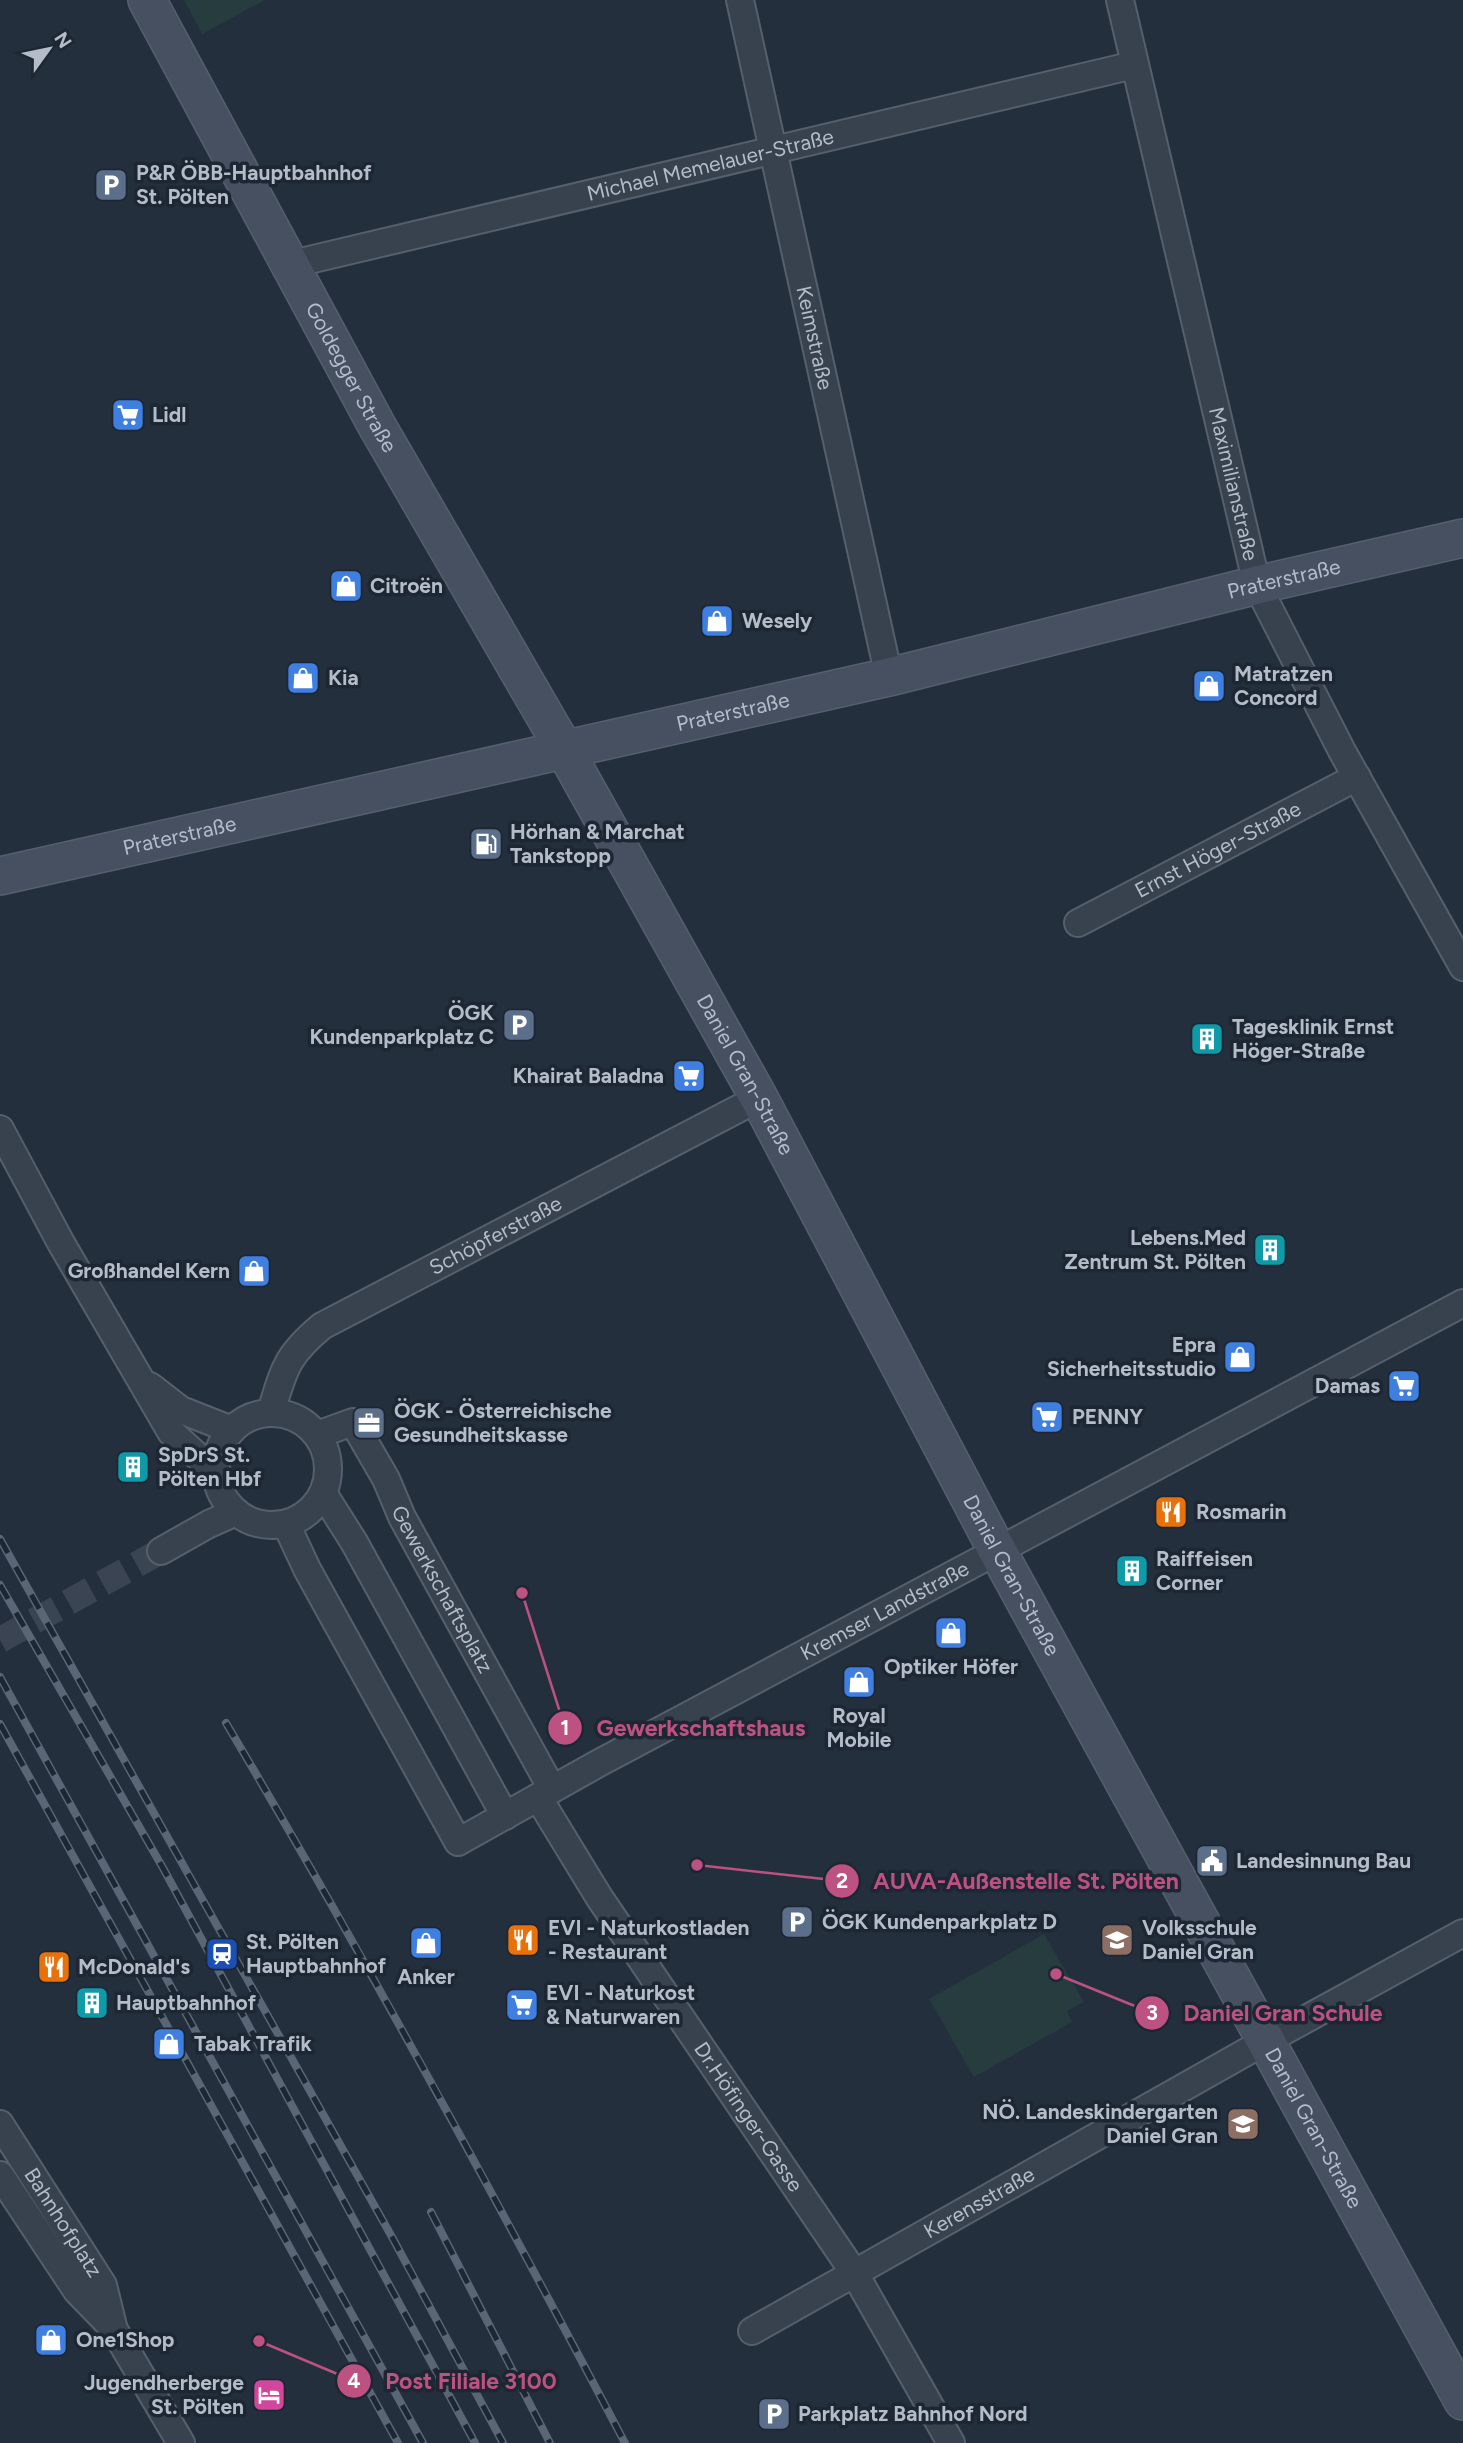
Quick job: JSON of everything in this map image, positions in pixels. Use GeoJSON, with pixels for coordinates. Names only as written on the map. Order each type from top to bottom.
{"type":"FeatureCollection","features":[{"type":"Feature","properties":{"kind":"main road","name":"Goldegger Straße"},"geometry":{"type":"LineString","coordinates":[[147,0],[288,265],[564,749]]}},
{"type":"Feature","properties":{"kind":"main road","name":"Praterstraße"},"geometry":{"type":"LineString","coordinates":[[0,876],[889,677],[1257,585],[1463,538]]}},
{"type":"Feature","properties":{"kind":"main road","name":"Daniel Gran-Straße"},"geometry":{"type":"LineString","coordinates":[[564,749],[759,1098],[998,1552],[1463,2401]]}},
{"type":"Feature","properties":{"kind":"street","name":"Keimstraße"},"geometry":{"type":"LineString","coordinates":[[740,0],[889,677]]}},
{"type":"Feature","properties":{"kind":"street","name":"Maximilianstraße"},"geometry":{"type":"LineString","coordinates":[[1120,0],[1257,585],[1357,777],[1463,967]]}},
{"type":"Feature","properties":{"kind":"street","name":"Michael Memelauer-Straße"},"geometry":{"type":"LineString","coordinates":[[288,265],[1135,65]]}},
{"type":"Feature","properties":{"kind":"street","name":"Ernst Höger-Straße"},"geometry":{"type":"LineString","coordinates":[[1078,923],[1357,777]]}},
{"type":"Feature","properties":{"kind":"street","name":"Schöpferstraße"},"geometry":{"type":"LineString","coordinates":[[271,1412],[285,1366],[297,1347],[322,1326],[759,1098]]}},
{"type":"Feature","properties":{"kind":"street"},"geometry":{"type":"LineString","coordinates":[[0,1129],[61,1243],[171,1432],[216,1474]]}},
{"type":"Feature","properties":{"kind":"street","name":"Kremser Landstraße"},"geometry":{"type":"LineString","coordinates":[[286,1524],[307,1569],[458,1842],[1463,1303]]}},
{"type":"Feature","properties":{"kind":"street"},"geometry":{"type":"LineString","coordinates":[[140,1379],[181,1410],[232,1430]]}},
{"type":"Feature","properties":{"kind":"street"},"geometry":{"type":"LineString","coordinates":[[271,1412],[297,1418],[317,1435],[326,1453],[328,1474],[323,1493],[308,1513],[286,1524],[260,1523],[236,1512],[222,1495],[216,1474],[216,1458],[232,1430],[249,1418],[271,1412]]}},
{"type":"Feature","properties":{"kind":"street","name":"Gewerkschaftsplatz"},"geometry":{"type":"LineString","coordinates":[[317,1435],[354,1422],[545,1793]]}},
{"type":"Feature","properties":{"kind":"street"},"geometry":{"type":"LineString","coordinates":[[323,1493],[354,1542],[505,1816]]}},
{"type":"Feature","properties":{"kind":"street"},"geometry":{"type":"LineString","coordinates":[[162,1551],[236,1512]]}},
{"type":"Feature","properties":{"kind":"street","name":"Dr.Höfinger-Gasse"},"geometry":{"type":"LineString","coordinates":[[545,1793],[599,1897],[856,2274],[951,2443]]}},
{"type":"Feature","properties":{"kind":"street","name":"Kerensstraße"},"geometry":{"type":"LineString","coordinates":[[752,2331],[1463,1933]]}},
{"type":"Feature","properties":{"kind":"street","name":"Bahnhofplatz"},"geometry":{"type":"LineString","coordinates":[[0,2124],[103,2285],[113,2328]]}},
{"type":"Feature","properties":{"kind":"street","name":"Bahnhofplatz"},"geometry":{"type":"LineString","coordinates":[[0,2175],[77,2291],[113,2328],[181,2443]]}},
{"type":"Feature","properties":{"kind":"green space"},"geometry":{"type":"Polygon","coordinates":[[[184,0],[265,0],[202,34],[184,0]]]}},
{"type":"Feature","properties":{"kind":"green space"},"geometry":{"type":"Polygon","coordinates":[[[1044,1934],[1084,2002],[1067,2011],[1072,2022],[974,2077],[929,1999],[1044,1934]]]}},
{"type":"Feature","properties":{"kind":"tunnel"},"geometry":{"type":"LineString","coordinates":[[0,1640],[161,1551]]}},
{"type":"Feature","properties":{"kind":"railway"},"geometry":{"type":"LineString","coordinates":[[0,1539],[392,2237],[503,2443]]}},
{"type":"Feature","properties":{"kind":"railway"},"geometry":{"type":"LineString","coordinates":[[0,1585],[163,1868],[475,2443]]}},
{"type":"Feature","properties":{"kind":"railway"},"geometry":{"type":"LineString","coordinates":[[0,1677],[423,2443]]}},
{"type":"Feature","properties":{"kind":"railway"},"geometry":{"type":"LineString","coordinates":[[226,1723],[430,2080],[625,2443]]}},
{"type":"Feature","properties":{"kind":"railway"},"geometry":{"type":"LineString","coordinates":[[0,1724],[398,2443]]}},
{"type":"Feature","properties":{"kind":"railway"},"geometry":{"type":"LineString","coordinates":[[431,2212],[550,2443]]}},
{"type":"Feature","properties":{"kind":"place","name":"P&R ÖBB-Hauptbahnhof St. Pölten"},"geometry":{"type":"Point","coordinates":[111,185]}},
{"type":"Feature","properties":{"kind":"place","name":"Lidl"},"geometry":{"type":"Point","coordinates":[128,415]}},
{"type":"Feature","properties":{"kind":"place","name":"Citroën"},"geometry":{"type":"Point","coordinates":[346,586]}},
{"type":"Feature","properties":{"kind":"place","name":"Wesely"},"geometry":{"type":"Point","coordinates":[717,621]}},
{"type":"Feature","properties":{"kind":"place","name":"Kia"},"geometry":{"type":"Point","coordinates":[303,678]}},
{"type":"Feature","properties":{"kind":"place","name":"Matratzen Concord"},"geometry":{"type":"Point","coordinates":[1209,686]}},
{"type":"Feature","properties":{"kind":"place","name":"Hörhan & Marchat Tankstopp"},"geometry":{"type":"Point","coordinates":[486,844]}},
{"type":"Feature","properties":{"kind":"place","name":"ÖGK Kundenparkplatz C"},"geometry":{"type":"Point","coordinates":[519,1025]}},
{"type":"Feature","properties":{"kind":"place","name":"Tagesklinik Ernst Höger-Straße"},"geometry":{"type":"Point","coordinates":[1207,1039]}},
{"type":"Feature","properties":{"kind":"place","name":"Khairat Baladna"},"geometry":{"type":"Point","coordinates":[689,1076]}},
{"type":"Feature","properties":{"kind":"place","name":"Lebens.Med Zentrum St. Pölten"},"geometry":{"type":"Point","coordinates":[1270,1250]}},
{"type":"Feature","properties":{"kind":"place","name":"Großhandel Kern"},"geometry":{"type":"Point","coordinates":[254,1271]}},
{"type":"Feature","properties":{"kind":"place","name":"Epra Sicherheitsstudio"},"geometry":{"type":"Point","coordinates":[1240,1357]}},
{"type":"Feature","properties":{"kind":"place","name":"Damas"},"geometry":{"type":"Point","coordinates":[1404,1386]}},
{"type":"Feature","properties":{"kind":"place","name":"PENNY"},"geometry":{"type":"Point","coordinates":[1047,1417]}},
{"type":"Feature","properties":{"kind":"place","name":"ÖGK - Österreichische Gesundheitskasse"},"geometry":{"type":"Point","coordinates":[369,1423]}},
{"type":"Feature","properties":{"kind":"place","name":"SpDrS St. Pölten Hbf"},"geometry":{"type":"Point","coordinates":[133,1467]}},
{"type":"Feature","properties":{"kind":"place","name":"Rosmarin"},"geometry":{"type":"Point","coordinates":[1171,1512]}},
{"type":"Feature","properties":{"kind":"place","name":"Raiffeisen Corner"},"geometry":{"type":"Point","coordinates":[1132,1571]}},
{"type":"Feature","properties":{"kind":"place","name":"Gewerkschaftshaus"},"geometry":{"type":"Point","coordinates":[522,1593]}},
{"type":"Feature","properties":{"kind":"place","name":"Optiker Höfer"},"geometry":{"type":"Point","coordinates":[951,1633]}},
{"type":"Feature","properties":{"kind":"place","name":"Royal Mobile"},"geometry":{"type":"Point","coordinates":[859,1682]}},
{"type":"Feature","properties":{"kind":"place","name":"Landesinnung Bau"},"geometry":{"type":"Point","coordinates":[1212,1861]}},
{"type":"Feature","properties":{"kind":"place","name":"AUVA-Außenstelle St. Pölten"},"geometry":{"type":"Point","coordinates":[697,1865]}},
{"type":"Feature","properties":{"kind":"place","name":"ÖGK Kundenparkplatz D"},"geometry":{"type":"Point","coordinates":[797,1922]}},
{"type":"Feature","properties":{"kind":"place","name":"EVI - Naturkostladen - Restaurant"},"geometry":{"type":"Point","coordinates":[523,1940]}},
{"type":"Feature","properties":{"kind":"place","name":"Volksschule Daniel Gran"},"geometry":{"type":"Point","coordinates":[1117,1940]}},
{"type":"Feature","properties":{"kind":"place","name":"Anker"},"geometry":{"type":"Point","coordinates":[426,1943]}},
{"type":"Feature","properties":{"kind":"place","name":"St. Pölten Hauptbahnhof"},"geometry":{"type":"Point","coordinates":[222,1954]}},
{"type":"Feature","properties":{"kind":"place","name":"McDonald's"},"geometry":{"type":"Point","coordinates":[54,1967]}},
{"type":"Feature","properties":{"kind":"place","name":"Daniel Gran Schule"},"geometry":{"type":"Point","coordinates":[1056,1974]}},
{"type":"Feature","properties":{"kind":"place","name":"Hauptbahnhof"},"geometry":{"type":"Point","coordinates":[92,2003]}},
{"type":"Feature","properties":{"kind":"place","name":"EVI - Naturkost & Naturwaren"},"geometry":{"type":"Point","coordinates":[522,2005]}},
{"type":"Feature","properties":{"kind":"place","name":"Tabak Trafik"},"geometry":{"type":"Point","coordinates":[169,2044]}},
{"type":"Feature","properties":{"kind":"place","name":"NÖ. Landeskindergarten Daniel Gran"},"geometry":{"type":"Point","coordinates":[1243,2124]}},
{"type":"Feature","properties":{"kind":"place","name":"One1Shop"},"geometry":{"type":"Point","coordinates":[51,2340]}},
{"type":"Feature","properties":{"kind":"place","name":"Post Filiale 3100"},"geometry":{"type":"Point","coordinates":[259,2341]}},
{"type":"Feature","properties":{"kind":"place","name":"Jugendherberge St. Pölten"},"geometry":{"type":"Point","coordinates":[269,2395]}},
{"type":"Feature","properties":{"kind":"place","name":"Parkplatz Bahnhof Nord"},"geometry":{"type":"Point","coordinates":[774,2414]}}]}
